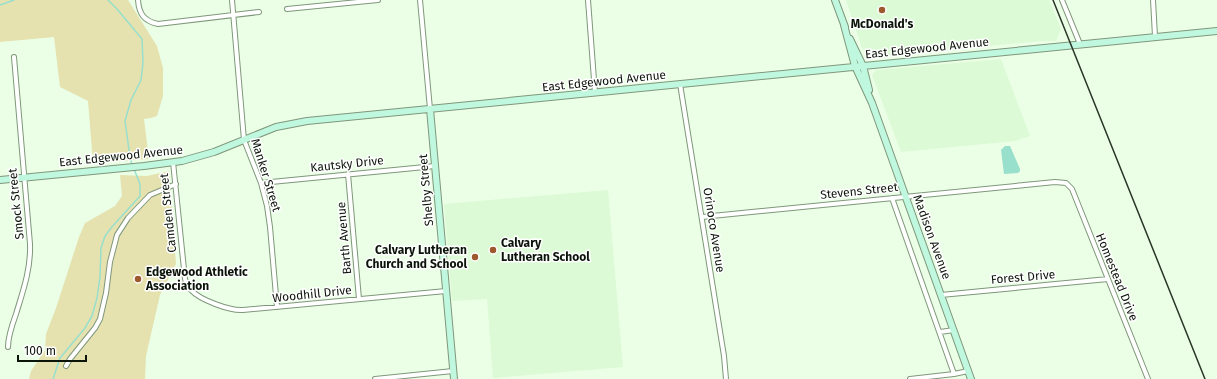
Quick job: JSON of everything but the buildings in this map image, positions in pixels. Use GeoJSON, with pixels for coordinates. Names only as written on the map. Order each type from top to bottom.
{"type":"FeatureCollection","features":[{"type":"Feature","properties":{"kind":"main road","name":"Madison Avenue"},"geometry":{"type":"LineString","coordinates":[[835,0],[844,25],[855,66],[872,103],[971,379]]}},
{"type":"Feature","properties":{"kind":"main road","name":"Madison Avenue"},"geometry":{"type":"LineString","coordinates":[[844,25],[863,66],[872,103]]}},
{"type":"Feature","properties":{"kind":"main road","name":"East Edgewood Avenue"},"geometry":{"type":"LineString","coordinates":[[0,180],[173,162],[206,155],[276,127],[301,121],[1217,31]]}},
{"type":"Feature","properties":{"kind":"main road","name":"Shelby Street"},"geometry":{"type":"LineString","coordinates":[[430,109],[454,379]]}},
{"type":"Feature","properties":{"kind":"street"},"geometry":{"type":"LineString","coordinates":[[138,0],[139,11],[143,17],[158,24],[259,12]]}},
{"type":"Feature","properties":{"kind":"street","name":"Manker Street"},"geometry":{"type":"LineString","coordinates":[[232,0],[244,140],[260,183],[269,218],[277,307]]}},
{"type":"Feature","properties":{"kind":"street"},"geometry":{"type":"LineString","coordinates":[[287,9],[378,0]]}},
{"type":"Feature","properties":{"kind":"street","name":"Shelby Street"},"geometry":{"type":"LineString","coordinates":[[420,0],[430,109]]}},
{"type":"Feature","properties":{"kind":"street"},"geometry":{"type":"LineString","coordinates":[[588,0],[595,93]]}},
{"type":"Feature","properties":{"kind":"street"},"geometry":{"type":"LineString","coordinates":[[1062,0],[1080,44]]}},
{"type":"Feature","properties":{"kind":"street"},"geometry":{"type":"LineString","coordinates":[[1152,0],[1155,36]]}},
{"type":"Feature","properties":{"kind":"street","name":"Smock Street"},"geometry":{"type":"LineString","coordinates":[[8,347],[10,334],[28,276],[30,257],[14,57]]}},
{"type":"Feature","properties":{"kind":"street","name":"Orinoco Avenue"},"geometry":{"type":"LineString","coordinates":[[680,84],[724,356],[726,379]]}},
{"type":"Feature","properties":{"kind":"street","name":"Camden Street"},"geometry":{"type":"LineString","coordinates":[[173,162],[184,271],[187,285]]}},
{"type":"Feature","properties":{"kind":"street","name":"Kautsky Drive"},"geometry":{"type":"LineString","coordinates":[[260,183],[435,166]]}},
{"type":"Feature","properties":{"kind":"street","name":"Barth Avenue"},"geometry":{"type":"LineString","coordinates":[[348,174],[359,299]]}},
{"type":"Feature","properties":{"kind":"street","name":"Stevens Street"},"geometry":{"type":"LineString","coordinates":[[702,217],[1054,182],[1066,183]]}},
{"type":"Feature","properties":{"kind":"street","name":"Homestead Drive"},"geometry":{"type":"LineString","coordinates":[[1066,183],[1072,189],[1148,379]]}},
{"type":"Feature","properties":{"kind":"street"},"geometry":{"type":"LineString","coordinates":[[66,366],[100,319],[106,293],[110,262],[117,235],[128,218],[150,195],[176,184]]}},
{"type":"Feature","properties":{"kind":"street","name":"Madison Avenue"},"geometry":{"type":"LineString","coordinates":[[892,198],[954,374]]}},
{"type":"Feature","properties":{"kind":"street","name":"Forest Drive"},"geometry":{"type":"LineString","coordinates":[[941,295],[1108,279]]}},
{"type":"Feature","properties":{"kind":"street","name":"Woodhill Drive"},"geometry":{"type":"LineString","coordinates":[[187,285],[195,294],[230,310],[446,291]]}},
{"type":"Feature","properties":{"kind":"street"},"geometry":{"type":"LineString","coordinates":[[940,332],[954,330]]}},
{"type":"Feature","properties":{"kind":"street"},"geometry":{"type":"LineString","coordinates":[[375,379],[453,371]]}},
{"type":"Feature","properties":{"kind":"street"},"geometry":{"type":"LineString","coordinates":[[910,379],[968,371]]}},
{"type":"Feature","properties":{"kind":"shaded area"},"geometry":{"type":"Polygon","coordinates":[[[0,0],[128,0],[157,46],[163,68],[163,96],[157,116],[144,119],[149,159],[93,163],[88,101],[60,87],[54,37],[0,42],[0,0]]]}},
{"type":"Feature","properties":{"kind":"shaded area"},"geometry":{"type":"Polygon","coordinates":[[[846,0],[1049,0],[1061,29],[1056,41],[873,57],[862,48],[846,0]]]}},
{"type":"Feature","properties":{"kind":"shaded area"},"geometry":{"type":"Polygon","coordinates":[[[1001,59],[1030,136],[1015,141],[901,152],[872,75],[876,70],[1001,59]]]}},
{"type":"Feature","properties":{"kind":"shaded area","name":"Edgewood Athletic Association"},"geometry":{"type":"Polygon","coordinates":[[[169,171],[176,264],[160,295],[146,356],[145,379],[29,379],[31,371],[45,350],[46,334],[85,223],[115,206],[122,196],[120,175],[147,176],[169,171]]]}},
{"type":"Feature","properties":{"kind":"shaded area"},"geometry":{"type":"Polygon","coordinates":[[[608,190],[623,367],[493,378],[487,299],[452,301],[444,204],[608,190]]]}},
{"type":"Feature","properties":{"kind":"water"},"geometry":{"type":"Polygon","coordinates":[[[1005,146],[1010,146],[1020,169],[1018,173],[1004,174],[1001,150],[1005,146]]]}},
{"type":"Feature","properties":{"kind":"waterway"},"geometry":{"type":"LineString","coordinates":[[0,5],[14,0]]}},
{"type":"Feature","properties":{"kind":"waterway"},"geometry":{"type":"LineString","coordinates":[[108,0],[142,39],[143,63],[141,80],[131,100],[125,121],[132,166]]}},
{"type":"Feature","properties":{"kind":"waterway"},"geometry":{"type":"LineString","coordinates":[[53,379],[60,358],[85,328],[92,316],[97,298],[100,277],[101,248],[105,236],[140,196],[140,184],[134,169]]}},
{"type":"Feature","properties":{"kind":"railway"},"geometry":{"type":"LineString","coordinates":[[1053,0],[1205,379]]}},
{"type":"Feature","properties":{"kind":"place","name":"McDonald's"},"geometry":{"type":"Point","coordinates":[882,10]}},
{"type":"Feature","properties":{"kind":"place","name":"Calvary Lutheran School"},"geometry":{"type":"Point","coordinates":[493,250]}},
{"type":"Feature","properties":{"kind":"place","name":"Calvary Lutheran Church and School"},"geometry":{"type":"Point","coordinates":[475,257]}},
{"type":"Feature","properties":{"kind":"place","name":"Edgewood Athletic Association"},"geometry":{"type":"Point","coordinates":[138,279]}}]}
